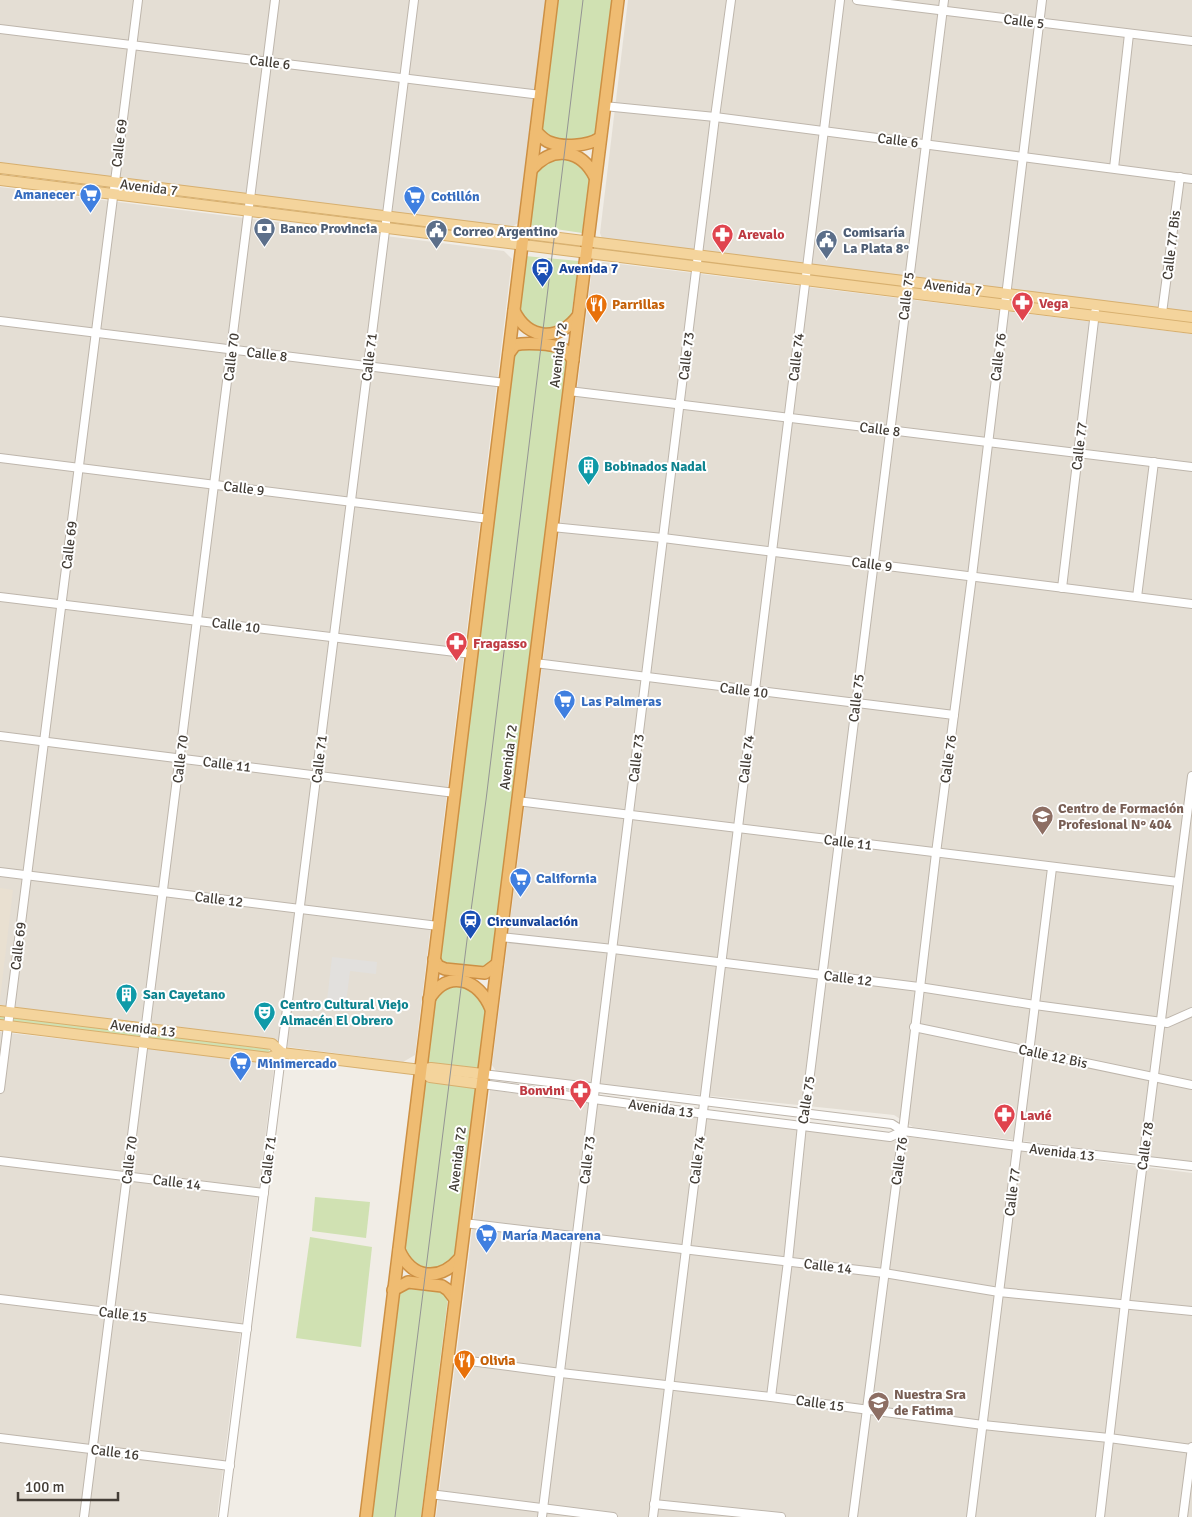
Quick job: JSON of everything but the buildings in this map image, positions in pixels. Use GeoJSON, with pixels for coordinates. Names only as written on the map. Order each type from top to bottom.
{"type":"FeatureCollection","features":[{"type":"Feature","properties":{"kind":"highway"},"geometry":{"type":"LineString","coordinates":[[366,1517],[552,0]]}},
{"type":"Feature","properties":{"kind":"highway","name":"Avenida 72"},"geometry":{"type":"LineString","coordinates":[[428,1517],[618,0]]}},
{"type":"Feature","properties":{"kind":"highway"},"geometry":{"type":"LineString","coordinates":[[536,132],[548,142],[565,144],[585,145],[600,138]]}},
{"type":"Feature","properties":{"kind":"highway"},"geometry":{"type":"LineString","coordinates":[[532,169],[546,157],[564,153],[574,155],[583,160],[595,177]]}},
{"type":"Feature","properties":{"kind":"highway"},"geometry":{"type":"LineString","coordinates":[[514,311],[524,326],[542,334],[553,334],[563,330],[572,324],[578,316]]}},
{"type":"Feature","properties":{"kind":"highway"},"geometry":{"type":"LineString","coordinates":[[509,353],[515,345],[523,343],[560,347],[573,360]]}},
{"type":"Feature","properties":{"kind":"highway"},"geometry":{"type":"LineString","coordinates":[[434,959],[438,966],[445,970],[485,973],[497,964]]}},
{"type":"Feature","properties":{"kind":"highway"},"geometry":{"type":"LineString","coordinates":[[429,999],[444,984],[462,981],[478,987],[484,993],[491,1009]]}},
{"type":"Feature","properties":{"kind":"highway"},"geometry":{"type":"LineString","coordinates":[[399,1250],[403,1259],[410,1267],[426,1274],[445,1271],[460,1258]]}},
{"type":"Feature","properties":{"kind":"highway"},"geometry":{"type":"LineString","coordinates":[[394,1290],[408,1282],[442,1286],[455,1299]]}},
{"type":"Feature","properties":{"kind":"main road","name":"Avenida 7"},"geometry":{"type":"LineString","coordinates":[[0,168],[387,216],[697,266],[1192,328]]}},
{"type":"Feature","properties":{"kind":"main road","name":"Avenida 7"},"geometry":{"type":"LineString","coordinates":[[0,180],[385,228],[523,239]]}},
{"type":"Feature","properties":{"kind":"main road","name":"Avenida 7"},"geometry":{"type":"LineString","coordinates":[[587,247],[698,255],[1192,317]]}},
{"type":"Feature","properties":{"kind":"main road","name":"Avenida 13"},"geometry":{"type":"LineString","coordinates":[[5,1012],[272,1044],[282,1054]]}},
{"type":"Feature","properties":{"kind":"main road","name":"Avenida 13"},"geometry":{"type":"LineString","coordinates":[[4,1026],[269,1058],[282,1054],[420,1070],[430,1077],[482,1079]]}},
{"type":"Feature","properties":{"kind":"street","name":"Calle 69"},"geometry":{"type":"LineString","coordinates":[[0,1089],[5,1012],[27,876],[138,0]]}},
{"type":"Feature","properties":{"kind":"street","name":"Calle 70"},"geometry":{"type":"LineString","coordinates":[[84,1517],[275,0]]}},
{"type":"Feature","properties":{"kind":"street","name":"Calle 71"},"geometry":{"type":"LineString","coordinates":[[223,1517],[414,0]]}},
{"type":"Feature","properties":{"kind":"street","name":"Calle 73"},"geometry":{"type":"LineString","coordinates":[[542,1517],[731,0]]}},
{"type":"Feature","properties":{"kind":"street","name":"Calle 74"},"geometry":{"type":"LineString","coordinates":[[653,1517],[840,0]]}},
{"type":"Feature","properties":{"kind":"street","name":"Calle 5"},"geometry":{"type":"LineString","coordinates":[[856,0],[1192,41]]}},
{"type":"Feature","properties":{"kind":"street","name":"Calle 75"},"geometry":{"type":"LineString","coordinates":[[771,1397],[802,1125],[805,1114],[840,841],[944,0]]}},
{"type":"Feature","properties":{"kind":"street","name":"Calle 76"},"geometry":{"type":"LineString","coordinates":[[854,1517],[1042,0]]}},
{"type":"Feature","properties":{"kind":"street","name":"Calle 6"},"geometry":{"type":"LineString","coordinates":[[0,29],[541,95]]}},
{"type":"Feature","properties":{"kind":"street"},"geometry":{"type":"LineString","coordinates":[[1114,168],[1129,34]]}},
{"type":"Feature","properties":{"kind":"street","name":"Calle 6"},"geometry":{"type":"LineString","coordinates":[[604,106],[715,117],[1192,179]]}},
{"type":"Feature","properties":{"kind":"street","name":"Calle 77 Bis"},"geometry":{"type":"LineString","coordinates":[[1162,313],[1180,177]]}},
{"type":"Feature","properties":{"kind":"street","name":"Calle 77"},"geometry":{"type":"LineString","coordinates":[[1062,588],[1096,305]]}},
{"type":"Feature","properties":{"kind":"street","name":"Calle 8"},"geometry":{"type":"LineString","coordinates":[[0,321],[505,383]]}},
{"type":"Feature","properties":{"kind":"street","name":"Calle 8"},"geometry":{"type":"LineString","coordinates":[[569,391],[1192,467]]}},
{"type":"Feature","properties":{"kind":"street","name":"Calle 9"},"geometry":{"type":"LineString","coordinates":[[0,458],[351,500],[489,519]]}},
{"type":"Feature","properties":{"kind":"street"},"geometry":{"type":"LineString","coordinates":[[1138,597],[1154,462]]}},
{"type":"Feature","properties":{"kind":"street","name":"Calle 9"},"geometry":{"type":"LineString","coordinates":[[552,526],[663,538],[1192,604]]}},
{"type":"Feature","properties":{"kind":"street","name":"Calle 10"},"geometry":{"type":"LineString","coordinates":[[0,596],[472,654]]}},
{"type":"Feature","properties":{"kind":"street","name":"Calle 10"},"geometry":{"type":"LineString","coordinates":[[535,663],[954,715]]}},
{"type":"Feature","properties":{"kind":"street","name":"Calle 11"},"geometry":{"type":"LineString","coordinates":[[0,736],[455,792]]}},
{"type":"Feature","properties":{"kind":"street","name":"Calle 78"},"geometry":{"type":"LineString","coordinates":[[1100,1517],[1125,1303],[1192,776]]}},
{"type":"Feature","properties":{"kind":"street","name":"Calle 11"},"geometry":{"type":"LineString","coordinates":[[517,801],[1178,882]]}},
{"type":"Feature","properties":{"kind":"street","name":"Calle 77"},"geometry":{"type":"LineString","coordinates":[[972,1517],[1052,868]]}},
{"type":"Feature","properties":{"kind":"street","name":"Calle 12"},"geometry":{"type":"LineString","coordinates":[[0,872],[438,926]]}},
{"type":"Feature","properties":{"kind":"street","name":"Calle 12"},"geometry":{"type":"LineString","coordinates":[[500,937],[613,948],[919,987],[1162,1022],[1191,1014]]}},
{"type":"Feature","properties":{"kind":"street","name":"Calle 12 Bis"},"geometry":{"type":"LineString","coordinates":[[914,1028],[1192,1085]]}},
{"type":"Feature","properties":{"kind":"street","name":"Avenida 13"},"geometry":{"type":"LineString","coordinates":[[482,1079],[596,1088],[892,1124],[903,1131],[1192,1166]]}},
{"type":"Feature","properties":{"kind":"street","name":"Avenida 13"},"geometry":{"type":"LineString","coordinates":[[482,1079],[703,1114],[890,1137],[903,1131]]}},
{"type":"Feature","properties":{"kind":"street","name":"Calle 14"},"geometry":{"type":"LineString","coordinates":[[0,1161],[264,1193]]}},
{"type":"Feature","properties":{"kind":"street","name":"Calle 14"},"geometry":{"type":"LineString","coordinates":[[464,1223],[578,1235],[884,1273],[999,1292],[1125,1303],[1192,1312]]}},
{"type":"Feature","properties":{"kind":"street","name":"Calle 15"},"geometry":{"type":"LineString","coordinates":[[0,1299],[247,1330]]}},
{"type":"Feature","properties":{"kind":"street","name":"Calle 15"},"geometry":{"type":"LineString","coordinates":[[448,1358],[983,1425],[1192,1448]]}},
{"type":"Feature","properties":{"kind":"street","name":"Calle 16"},"geometry":{"type":"LineString","coordinates":[[0,1438],[230,1466]]}},
{"type":"Feature","properties":{"kind":"street"},"geometry":{"type":"LineString","coordinates":[[1183,1517],[1192,1448]]}},
{"type":"Feature","properties":{"kind":"street"},"geometry":{"type":"LineString","coordinates":[[430,1494],[613,1517]]}},
{"type":"Feature","properties":{"kind":"street"},"geometry":{"type":"LineString","coordinates":[[654,1504],[780,1517]]}},
{"type":"Feature","properties":{"kind":"shaded area"},"geometry":{"type":"Polygon","coordinates":[[[0,0],[546,0],[520,222],[508,229],[0,164],[0,0]]]}},
{"type":"Feature","properties":{"kind":"shaded area"},"geometry":{"type":"Polygon","coordinates":[[[628,0],[1192,0],[1192,314],[603,241],[600,233],[628,0]]]}},
{"type":"Feature","properties":{"kind":"shaded area"},"geometry":{"type":"Polygon","coordinates":[[[0,187],[504,251],[512,259],[415,1055],[403,1062],[288,1047],[278,1041],[0,1006],[0,187]]]}},
{"type":"Feature","properties":{"kind":"shaded area"},"geometry":{"type":"Polygon","coordinates":[[[603,262],[1192,334],[1192,1162],[913,1127],[894,1115],[498,1074],[492,1065],[592,270],[603,262]]]}},
{"type":"Feature","properties":{"kind":"shaded area"},"geometry":{"type":"Polygon","coordinates":[[[0,888],[13,890],[0,1000],[0,888]]]}},
{"type":"Feature","properties":{"kind":"shaded area"},"geometry":{"type":"Polygon","coordinates":[[[332,957],[377,962],[376,974],[350,971],[345,1011],[326,1009],[332,957]]]}},
{"type":"Feature","properties":{"kind":"shaded area"},"geometry":{"type":"Polygon","coordinates":[[[0,1032],[266,1062],[274,1068],[217,1517],[0,1517],[0,1032]]]}},
{"type":"Feature","properties":{"kind":"shaded area"},"geometry":{"type":"Polygon","coordinates":[[[490,1090],[896,1140],[909,1137],[1192,1173],[1192,1517],[436,1517],[490,1090]]]}},
{"type":"Feature","properties":{"kind":"green space"},"geometry":{"type":"Polygon","coordinates":[[[558,0],[612,0],[595,136],[586,143],[550,139],[542,130],[558,0]]]}},
{"type":"Feature","properties":{"kind":"green space"},"geometry":{"type":"Polygon","coordinates":[[[551,157],[575,159],[586,171],[589,180],[582,233],[529,225],[537,171],[551,157]]]}},
{"type":"Feature","properties":{"kind":"green space"},"geometry":{"type":"Polygon","coordinates":[[[525,256],[579,261],[571,317],[560,326],[545,329],[526,323],[518,306],[525,256]]]}},
{"type":"Feature","properties":{"kind":"green space"},"geometry":{"type":"Polygon","coordinates":[[[516,347],[561,350],[567,358],[491,965],[485,971],[439,962],[513,351],[516,347]]]}},
{"type":"Feature","properties":{"kind":"green space"},"geometry":{"type":"Polygon","coordinates":[[[454,984],[473,988],[486,1008],[479,1070],[425,1064],[433,1001],[436,995],[454,984]]]}},
{"type":"Feature","properties":{"kind":"green space"},"geometry":{"type":"Polygon","coordinates":[[[0,1016],[268,1049],[271,1053],[266,1055],[0,1022],[0,1016]]]}},
{"type":"Feature","properties":{"kind":"green space"},"geometry":{"type":"Polygon","coordinates":[[[423,1079],[477,1086],[455,1253],[442,1268],[433,1270],[422,1270],[408,1256],[405,1247],[423,1079]]]}},
{"type":"Feature","properties":{"kind":"green space"},"geometry":{"type":"Polygon","coordinates":[[[315,1197],[370,1202],[366,1238],[312,1231],[315,1197]]]}},
{"type":"Feature","properties":{"kind":"green space"},"geometry":{"type":"Polygon","coordinates":[[[310,1237],[372,1247],[361,1347],[296,1338],[310,1237]]]}},
{"type":"Feature","properties":{"kind":"green space"},"geometry":{"type":"Polygon","coordinates":[[[406,1286],[443,1289],[448,1297],[421,1517],[372,1517],[400,1292],[406,1286]]]}},
{"type":"Feature","properties":{"kind":"tram line"},"geometry":{"type":"LineString","coordinates":[[395,1517],[486,800],[583,0]]}},
{"type":"Feature","properties":{"kind":"place","name":"Amanecer"},"geometry":{"type":"Point","coordinates":[91,213]}},
{"type":"Feature","properties":{"kind":"place","name":"Cotillón"},"geometry":{"type":"Point","coordinates":[415,215]}},
{"type":"Feature","properties":{"kind":"place","name":"Banco Provincia"},"geometry":{"type":"Point","coordinates":[264,247]}},
{"type":"Feature","properties":{"kind":"place","name":"Correo Argentino"},"geometry":{"type":"Point","coordinates":[437,250]}},
{"type":"Feature","properties":{"kind":"place","name":"Arevalo"},"geometry":{"type":"Point","coordinates":[722,253]}},
{"type":"Feature","properties":{"kind":"place","name":"Comisaría La Plata 8°"},"geometry":{"type":"Point","coordinates":[827,259]}},
{"type":"Feature","properties":{"kind":"place","name":"Avenida 7"},"geometry":{"type":"Point","coordinates":[543,287]}},
{"type":"Feature","properties":{"kind":"place","name":"Vega"},"geometry":{"type":"Point","coordinates":[1023,322]}},
{"type":"Feature","properties":{"kind":"place","name":"Parrillas"},"geometry":{"type":"Point","coordinates":[596,323]}},
{"type":"Feature","properties":{"kind":"place","name":"Bobinados Nadal"},"geometry":{"type":"Point","coordinates":[588,485]}},
{"type":"Feature","properties":{"kind":"place","name":"Fragasso"},"geometry":{"type":"Point","coordinates":[457,662]}},
{"type":"Feature","properties":{"kind":"place","name":"Las Palmeras"},"geometry":{"type":"Point","coordinates":[565,720]}},
{"type":"Feature","properties":{"kind":"place","name":"Centro de Formación Profesional N° 404"},"geometry":{"type":"Point","coordinates":[1042,835]}},
{"type":"Feature","properties":{"kind":"place","name":"California"},"geometry":{"type":"Point","coordinates":[520,897]}},
{"type":"Feature","properties":{"kind":"place","name":"Circunvalación"},"geometry":{"type":"Point","coordinates":[471,940]}},
{"type":"Feature","properties":{"kind":"place","name":"San Cayetano"},"geometry":{"type":"Point","coordinates":[127,1013]}},
{"type":"Feature","properties":{"kind":"place","name":"Centro Cultural Viejo Almacén El Obrero"},"geometry":{"type":"Point","coordinates":[264,1031]}},
{"type":"Feature","properties":{"kind":"place","name":"Minimercado"},"geometry":{"type":"Point","coordinates":[241,1082]}},
{"type":"Feature","properties":{"kind":"place","name":"Bonvini"},"geometry":{"type":"Point","coordinates":[581,1109]}},
{"type":"Feature","properties":{"kind":"place","name":"Lavié"},"geometry":{"type":"Point","coordinates":[1004,1134]}},
{"type":"Feature","properties":{"kind":"place","name":"María Macarena"},"geometry":{"type":"Point","coordinates":[486,1254]}},
{"type":"Feature","properties":{"kind":"place","name":"Olivia"},"geometry":{"type":"Point","coordinates":[464,1379]}},
{"type":"Feature","properties":{"kind":"place","name":"Nuestra Sra de Fatima"},"geometry":{"type":"Point","coordinates":[878,1421]}}]}
